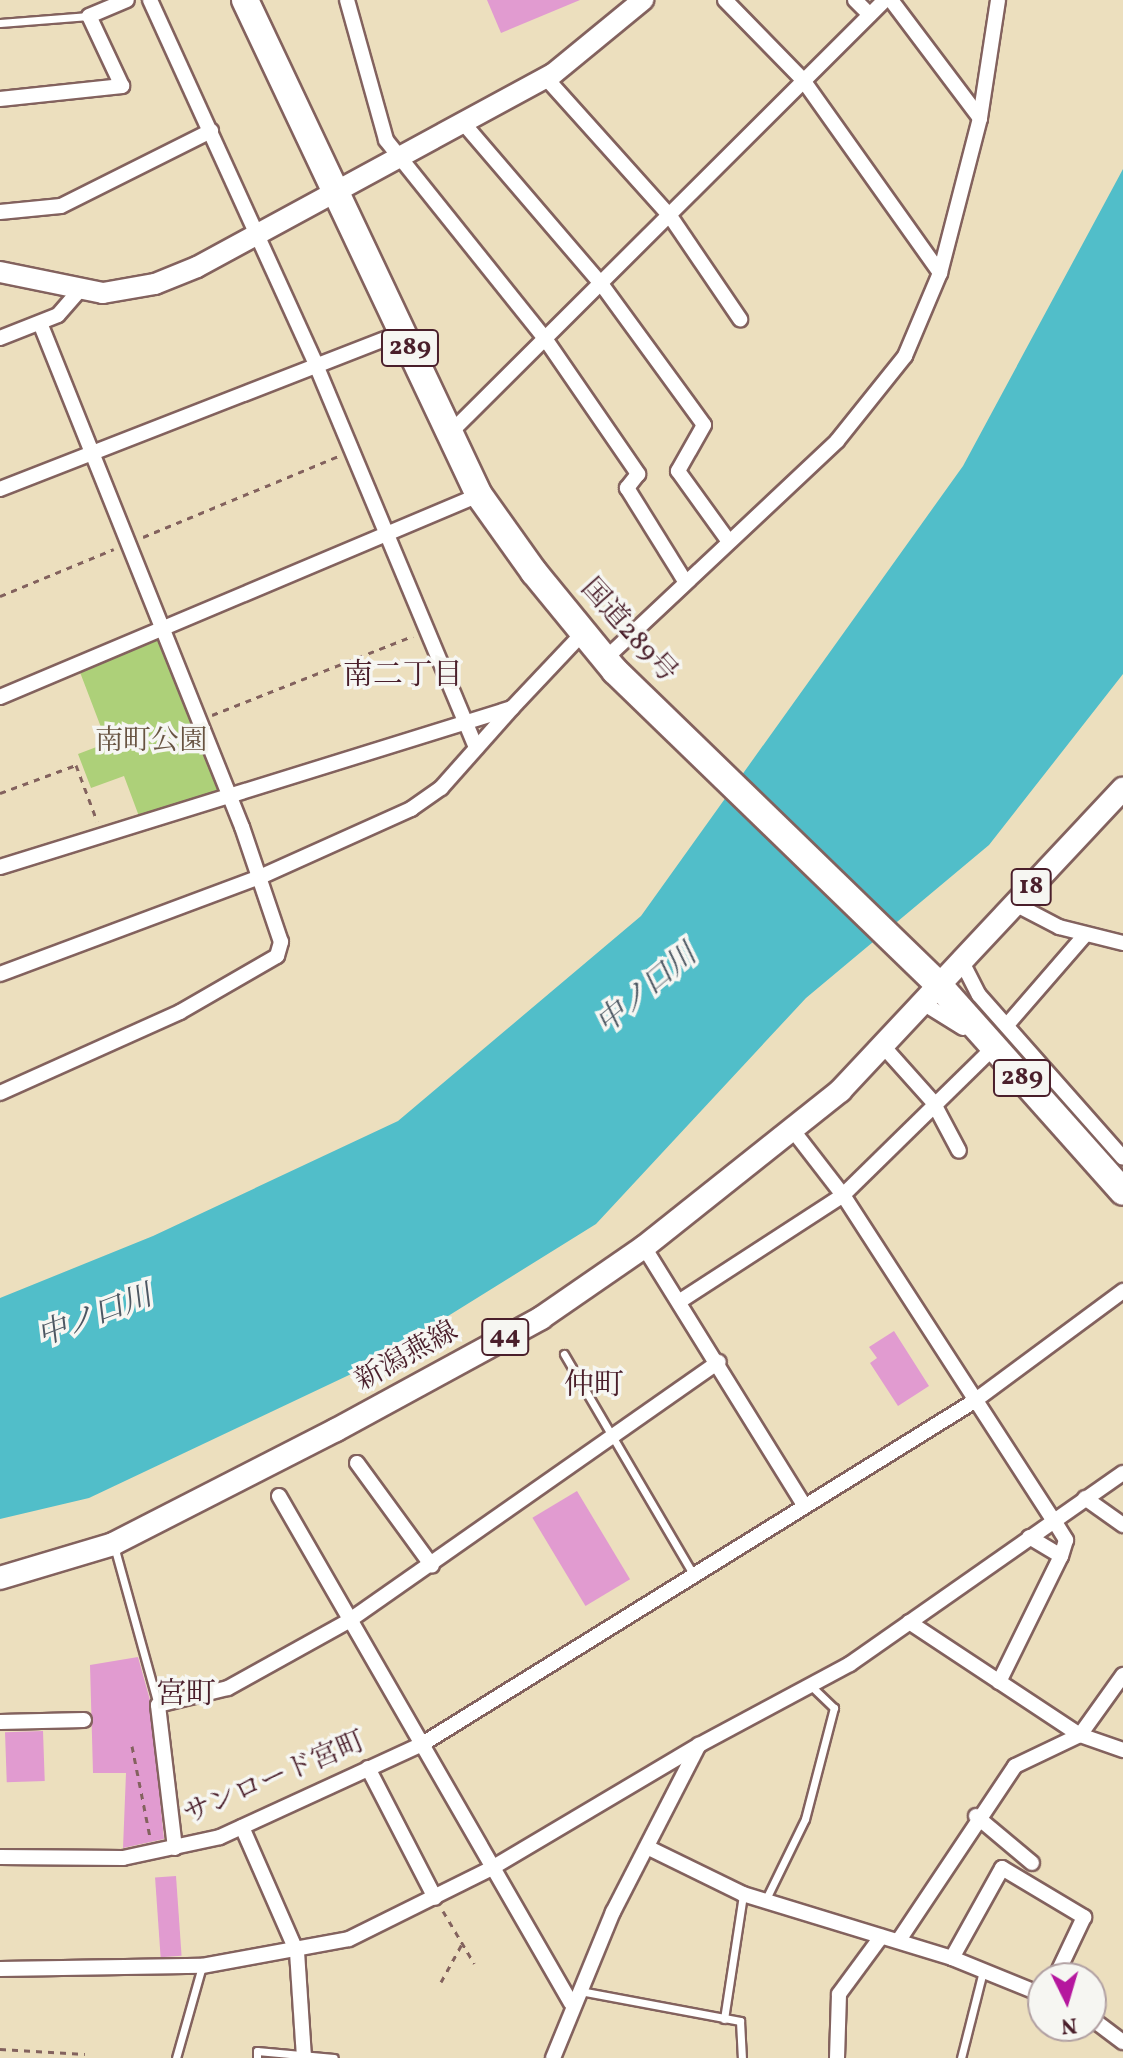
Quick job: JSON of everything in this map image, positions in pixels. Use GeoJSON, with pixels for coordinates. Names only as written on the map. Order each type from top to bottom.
{"type":"FeatureCollection","features":[{"type":"Feature","properties":{"kind":"highway","name":"国道289号"},"geometry":{"type":"LineString","coordinates":[[245,0],[334,197],[403,332],[479,495],[582,634],[609,665],[927,984],[1123,1192]]}},
{"type":"Feature","properties":{"kind":"main road","name":"18"},"geometry":{"type":"LineString","coordinates":[[927,984],[961,960],[1123,789]]}},
{"type":"Feature","properties":{"kind":"main road","name":"新潟燕線"},"geometry":{"type":"LineString","coordinates":[[0,1578],[113,1544],[541,1318],[644,1247],[795,1133],[883,1046],[927,984]]}},
{"type":"Feature","properties":{"kind":"street"},"geometry":{"type":"LineString","coordinates":[[0,99],[122,86],[89,16],[127,0]]}},
{"type":"Feature","properties":{"kind":"street"},"geometry":{"type":"LineString","coordinates":[[150,0],[316,365],[424,632],[476,748]]}},
{"type":"Feature","properties":{"kind":"street"},"geometry":{"type":"LineString","coordinates":[[347,0],[386,140],[546,340],[638,474],[627,488],[685,581]]}},
{"type":"Feature","properties":{"kind":"street"},"geometry":{"type":"LineString","coordinates":[[0,272],[80,290],[155,284],[334,197],[546,78],[643,0]]}},
{"type":"Feature","properties":{"kind":"street"},"geometry":{"type":"LineString","coordinates":[[725,0],[803,80],[940,273]]}},
{"type":"Feature","properties":{"kind":"street"},"geometry":{"type":"LineString","coordinates":[[855,0],[870,15]]}},
{"type":"Feature","properties":{"kind":"street"},"geometry":{"type":"LineString","coordinates":[[450,433],[885,0]]}},
{"type":"Feature","properties":{"kind":"street"},"geometry":{"type":"LineString","coordinates":[[891,0],[980,118]]}},
{"type":"Feature","properties":{"kind":"street"},"geometry":{"type":"LineString","coordinates":[[609,665],[727,539],[866,408],[905,356],[940,273],[980,118],[998,0]]}},
{"type":"Feature","properties":{"kind":"street"},"geometry":{"type":"LineString","coordinates":[[546,78],[670,216],[740,319]]}},
{"type":"Feature","properties":{"kind":"street"},"geometry":{"type":"LineString","coordinates":[[465,125],[602,285],[704,425],[678,471],[727,539]]}},
{"type":"Feature","properties":{"kind":"street"},"geometry":{"type":"LineString","coordinates":[[0,212],[61,206],[211,131]]}},
{"type":"Feature","properties":{"kind":"street"},"geometry":{"type":"LineString","coordinates":[[0,338],[40,323],[71,306],[80,290]]}},
{"type":"Feature","properties":{"kind":"street"},"geometry":{"type":"LineString","coordinates":[[0,1093],[180,1012],[277,956],[281,942],[230,798],[124,545],[40,323]]}},
{"type":"Feature","properties":{"kind":"street"},"geometry":{"type":"LineString","coordinates":[[0,489],[403,332]]}},
{"type":"Feature","properties":{"kind":"street"},"geometry":{"type":"LineString","coordinates":[[0,697],[479,495]]}},
{"type":"Feature","properties":{"kind":"street"},"geometry":{"type":"LineString","coordinates":[[0,974],[260,877],[429,798],[582,634]]}},
{"type":"Feature","properties":{"kind":"street"},"geometry":{"type":"LineString","coordinates":[[0,867],[107,839],[462,720],[512,708]]}},
{"type":"Feature","properties":{"kind":"street"},"geometry":{"type":"LineString","coordinates":[[1015,904],[1084,936],[1123,943]]}},
{"type":"Feature","properties":{"kind":"street"},"geometry":{"type":"LineString","coordinates":[[1007,1025],[1084,936]]}},
{"type":"Feature","properties":{"kind":"street"},"geometry":{"type":"LineString","coordinates":[[961,960],[1007,1025],[1123,1158]]}},
{"type":"Feature","properties":{"kind":"street"},"geometry":{"type":"LineString","coordinates":[[927,984],[1123,1207]]}},
{"type":"Feature","properties":{"kind":"street"},"geometry":{"type":"LineString","coordinates":[[883,1046],[933,1102],[959,1151]]}},
{"type":"Feature","properties":{"kind":"street"},"geometry":{"type":"LineString","coordinates":[[680,1301],[843,1195],[933,1102],[987,1054]]}},
{"type":"Feature","properties":{"kind":"street"},"geometry":{"type":"LineString","coordinates":[[795,1133],[843,1195],[973,1402],[1066,1540],[999,1682]]}},
{"type":"Feature","properties":{"kind":"street"},"geometry":{"type":"LineString","coordinates":[[644,1247],[719,1362],[804,1505]]}},
{"type":"Feature","properties":{"kind":"street","name":"サンロード宮町"},"geometry":{"type":"LineString","coordinates":[[0,1857],[153,1852],[175,1848],[242,1827],[424,1743],[973,1402],[1123,1291]]}},
{"type":"Feature","properties":{"kind":"street"},"geometry":{"type":"LineString","coordinates":[[175,1848],[158,1705],[228,1688],[350,1620],[432,1566],[481,1523],[719,1362]]}},
{"type":"Feature","properties":{"kind":"street"},"geometry":{"type":"LineString","coordinates":[[357,1463],[432,1566]]}},
{"type":"Feature","properties":{"kind":"street"},"geometry":{"type":"LineString","coordinates":[[0,1969],[202,1966],[297,1952],[349,1939],[492,1868],[699,1745],[812,1687],[1123,1473]]}},
{"type":"Feature","properties":{"kind":"street"},"geometry":{"type":"LineString","coordinates":[[279,1496],[424,1743],[492,1868],[574,1997]]}},
{"type":"Feature","properties":{"kind":"street"},"geometry":{"type":"LineString","coordinates":[[1085,1498],[1123,1525]]}},
{"type":"Feature","properties":{"kind":"street"},"geometry":{"type":"LineString","coordinates":[[1029,1537],[1061,1556]]}},
{"type":"Feature","properties":{"kind":"street"},"geometry":{"type":"LineString","coordinates":[[909,1622],[1080,1735],[1123,1750]]}},
{"type":"Feature","properties":{"kind":"street"},"geometry":{"type":"LineString","coordinates":[[899,1940],[976,1816],[1015,1766],[1080,1735],[1123,1675]]}},
{"type":"Feature","properties":{"kind":"street"},"geometry":{"type":"LineString","coordinates":[[0,1722],[84,1720]]}},
{"type":"Feature","properties":{"kind":"street"},"geometry":{"type":"LineString","coordinates":[[553,2058],[574,1997],[699,1745]]}},
{"type":"Feature","properties":{"kind":"street"},"geometry":{"type":"LineString","coordinates":[[368,1768],[435,1898]]}},
{"type":"Feature","properties":{"kind":"street"},"geometry":{"type":"LineString","coordinates":[[976,1816],[1032,1863]]}},
{"type":"Feature","properties":{"kind":"street"},"geometry":{"type":"LineString","coordinates":[[242,1827],[297,1952],[304,2058]]}},
{"type":"Feature","properties":{"kind":"street"},"geometry":{"type":"LineString","coordinates":[[647,1847],[743,1894],[899,1940],[1027,1989]]}},
{"type":"Feature","properties":{"kind":"street"},"geometry":{"type":"LineString","coordinates":[[952,1958],[1002,1868],[1084,1917],[1063,1962]]}},
{"type":"Feature","properties":{"kind":"street"},"geometry":{"type":"LineString","coordinates":[[837,2058],[839,1994],[881,1937]]}},
{"type":"Feature","properties":{"kind":"lane"},"geometry":{"type":"LineString","coordinates":[[0,23],[89,16]]}},
{"type":"Feature","properties":{"kind":"lane"},"geometry":{"type":"LineString","coordinates":[[564,1354],[693,1574]]}},
{"type":"Feature","properties":{"kind":"lane"},"geometry":{"type":"LineString","coordinates":[[113,1544],[158,1705]]}},
{"type":"Feature","properties":{"kind":"lane"},"geometry":{"type":"LineString","coordinates":[[765,1901],[805,1819],[834,1708],[812,1687]]}},
{"type":"Feature","properties":{"kind":"lane"},"geometry":{"type":"LineString","coordinates":[[724,2019],[743,1894]]}},
{"type":"Feature","properties":{"kind":"lane"},"geometry":{"type":"LineString","coordinates":[[176,2058],[202,1966]]}},
{"type":"Feature","properties":{"kind":"lane"},"geometry":{"type":"LineString","coordinates":[[961,2058],[983,1971]]}},
{"type":"Feature","properties":{"kind":"lane"},"geometry":{"type":"LineString","coordinates":[[574,1997],[724,2019],[744,2025],[742,2058]]}},
{"type":"Feature","properties":{"kind":"lane"},"geometry":{"type":"LineString","coordinates":[[257,2058],[257,2051],[304,2058],[334,2058]]}},
{"type":"Feature","properties":{"kind":"path"},"geometry":{"type":"LineString","coordinates":[[0,596],[350,452]]}},
{"type":"Feature","properties":{"kind":"path"},"geometry":{"type":"LineString","coordinates":[[196,721],[424,632]]}},
{"type":"Feature","properties":{"kind":"path"},"geometry":{"type":"LineString","coordinates":[[0,793],[76,765],[107,839]]}},
{"type":"Feature","properties":{"kind":"path"},"geometry":{"type":"LineString","coordinates":[[132,1746],[153,1852]]}},
{"type":"Feature","properties":{"kind":"path"},"geometry":{"type":"LineString","coordinates":[[435,1898],[474,1963]]}},
{"type":"Feature","properties":{"kind":"path"},"geometry":{"type":"LineString","coordinates":[[441,1982],[463,1942]]}},
{"type":"Feature","properties":{"kind":"path"},"geometry":{"type":"LineString","coordinates":[[0,2049],[85,2054]]}},
{"type":"Feature","properties":{"kind":"green space","name":"南町公園"},"geometry":{"type":"Polygon","coordinates":[[[158,637],[218,790],[140,819],[124,776],[91,788],[78,754],[107,743],[78,667],[158,637]]]}},
{"type":"Feature","properties":{"kind":"water","name":"中ノ口川"},"geometry":{"type":"Polygon","coordinates":[[[1123,169],[1123,674],[989,845],[806,998],[596,1224],[366,1367],[89,1498],[0,1519],[0,1298],[153,1236],[398,1121],[641,916],[963,466],[1123,169]]]}},
{"type":"Feature","properties":{"kind":"building"},"geometry":{"type":"Polygon","coordinates":[[[487,0],[580,0],[501,33],[487,0]]]}},
{"type":"Feature","properties":{"kind":"building"},"geometry":{"type":"Polygon","coordinates":[[[894,1331],[929,1386],[898,1406],[870,1363],[877,1358],[869,1347],[894,1331]]]}},
{"type":"Feature","properties":{"kind":"building"},"geometry":{"type":"Polygon","coordinates":[[[577,1491],[630,1579],[585,1606],[532,1518],[577,1491]]]}},
{"type":"Feature","properties":{"kind":"building"},"geometry":{"type":"Polygon","coordinates":[[[138,1657],[150,1700],[164,1839],[123,1848],[126,1773],[93,1773],[90,1665],[138,1657]]]}},
{"type":"Feature","properties":{"kind":"building"},"geometry":{"type":"Polygon","coordinates":[[[43,1731],[45,1781],[7,1782],[5,1732],[43,1731]]]}},
{"type":"Feature","properties":{"kind":"building"},"geometry":{"type":"Polygon","coordinates":[[[176,1876],[182,1956],[161,1957],[155,1877],[176,1876]]]}},
{"type":"Feature","properties":{"kind":"district","name":"南二丁目"},"geometry":{"type":"Point","coordinates":[403,676]}},
{"type":"Feature","properties":{"kind":"district","name":"仲町"},"geometry":{"type":"Point","coordinates":[594,1386]}},
{"type":"Feature","properties":{"kind":"district","name":"宮町"},"geometry":{"type":"Point","coordinates":[186,1695]}}]}
